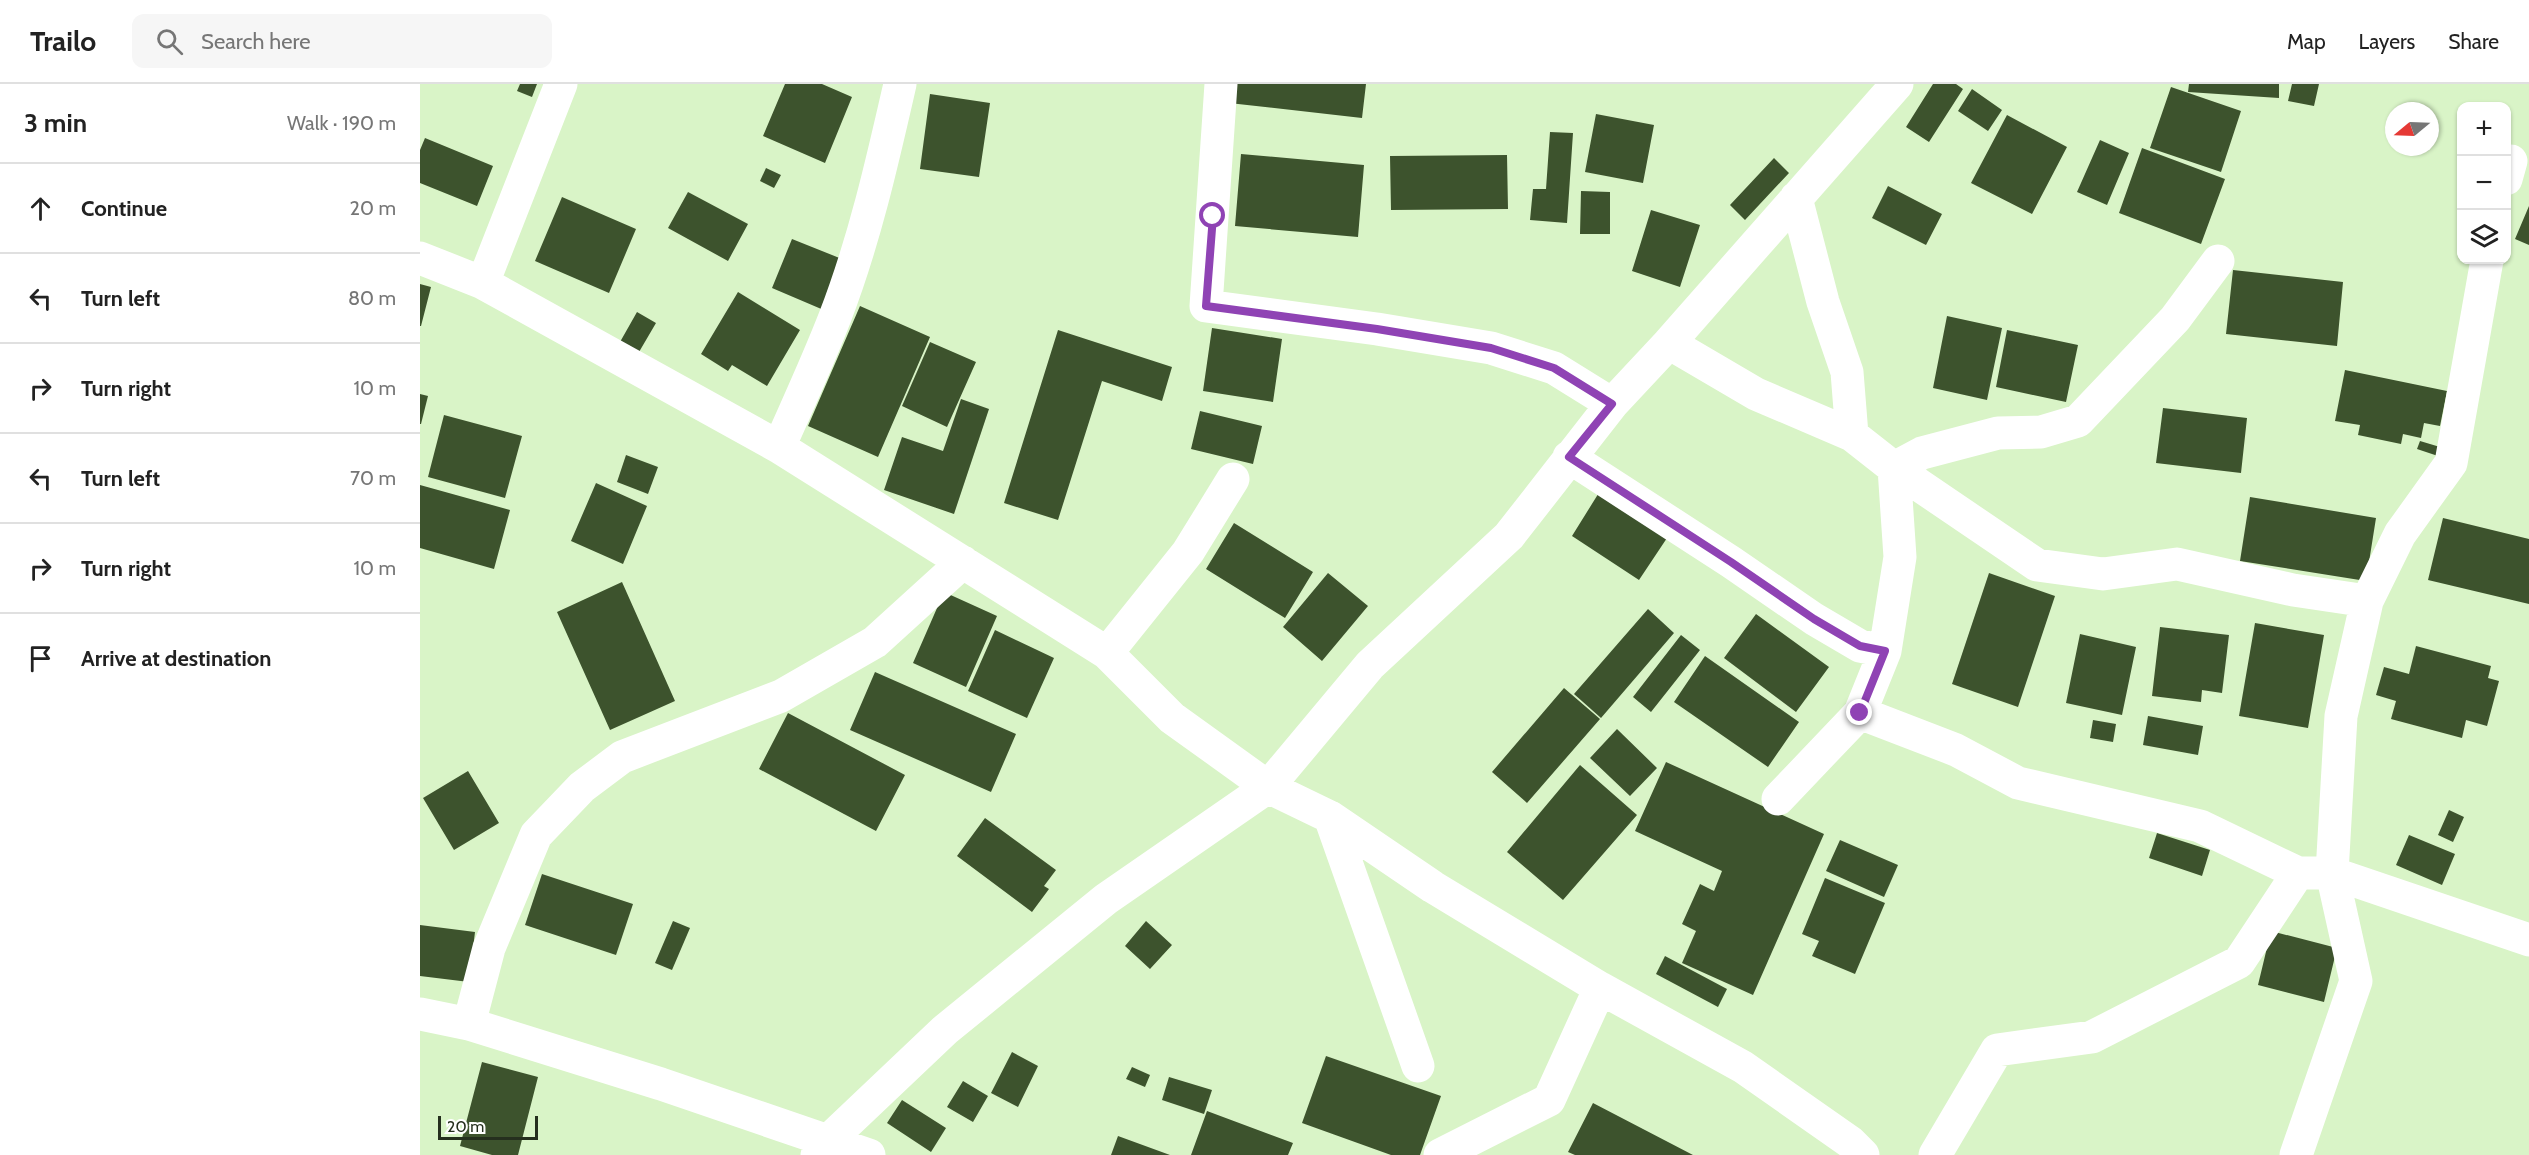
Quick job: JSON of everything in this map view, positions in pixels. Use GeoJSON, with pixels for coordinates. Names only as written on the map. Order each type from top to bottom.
{"type":"FeatureCollection","features":[{"type":"Feature","properties":{"kind":"street"},"geometry":{"type":"LineString","coordinates":[[483,283],[561,84]]}},
{"type":"Feature","properties":{"kind":"street"},"geometry":{"type":"LineString","coordinates":[[779,447],[835,318],[862,237],[900,84]]}},
{"type":"Feature","properties":{"kind":"street"},"geometry":{"type":"LineString","coordinates":[[1221,84],[1206,306],[1377,329],[1491,348],[1554,368],[1612,404]]}},
{"type":"Feature","properties":{"kind":"street"},"geometry":{"type":"LineString","coordinates":[[823,1148],[945,1030],[1097,906],[1268,787],[1370,665],[1509,536],[1612,404],[1669,343],[1897,84]]}},
{"type":"Feature","properties":{"kind":"street"},"geometry":{"type":"LineString","coordinates":[[1796,198],[1823,303],[1847,372],[1852,435]]}},
{"type":"Feature","properties":{"kind":"street"},"geometry":{"type":"LineString","coordinates":[[420,258],[483,283],[779,447],[1107,653],[1172,718],[1268,787],[1330,817],[1433,887],[1600,988],[1743,1067],[1850,1142],[1863,1155]]}},
{"type":"Feature","properties":{"kind":"street"},"geometry":{"type":"LineString","coordinates":[[1894,468],[1922,453],[1998,433],[2041,432],[2078,421],[2175,319],[2218,261]]}},
{"type":"Feature","properties":{"kind":"street"},"geometry":{"type":"LineString","coordinates":[[2296,1155],[2356,981],[2332,873],[2341,716],[2367,601],[2400,534],[2451,463],[2486,264]]}},
{"type":"Feature","properties":{"kind":"street"},"geometry":{"type":"LineString","coordinates":[[1669,343],[1756,394],[1852,435],[1894,468],[2037,566],[2103,574],[2177,564],[2293,590],[2367,601]]}},
{"type":"Feature","properties":{"kind":"street"},"geometry":{"type":"LineString","coordinates":[[1569,457],[1814,619],[1860,646],[1885,651]]}},
{"type":"Feature","properties":{"kind":"street"},"geometry":{"type":"LineString","coordinates":[[1778,799],[1860,713],[1885,651],[1900,557],[1894,468]]}},
{"type":"Feature","properties":{"kind":"street"},"geometry":{"type":"LineString","coordinates":[[1107,653],[1188,552],[1233,479]]}},
{"type":"Feature","properties":{"kind":"street"},"geometry":{"type":"LineString","coordinates":[[469,1024],[489,948],[536,835],[582,787],[622,757],[781,696],[875,642],[963,562]]}},
{"type":"Feature","properties":{"kind":"street"},"geometry":{"type":"LineString","coordinates":[[1860,713],[1956,750],[2019,783],[2200,826],[2298,873],[2332,873],[2529,940]]}},
{"type":"Feature","properties":{"kind":"street"},"geometry":{"type":"LineString","coordinates":[[1330,817],[1418,1066]]}},
{"type":"Feature","properties":{"kind":"street"},"geometry":{"type":"LineString","coordinates":[[1935,1155],[1997,1050],[2092,1037],[2239,962],[2298,873]]}},
{"type":"Feature","properties":{"kind":"street"},"geometry":{"type":"LineString","coordinates":[[1440,1155],[1549,1100],[1600,988]]}},
{"type":"Feature","properties":{"kind":"street"},"geometry":{"type":"LineString","coordinates":[[420,1014],[469,1024],[661,1084],[823,1148],[869,1155]]}},
{"type":"Feature","properties":{"kind":"building"},"geometry":{"type":"Polygon","coordinates":[[[520,84],[537,84],[532,97],[517,91],[520,84]]]}},
{"type":"Feature","properties":{"kind":"building"},"geometry":{"type":"Polygon","coordinates":[[[785,84],[822,84],[852,97],[825,163],[763,136],[785,84]]]}},
{"type":"Feature","properties":{"kind":"building"},"geometry":{"type":"Polygon","coordinates":[[[1231,84],[1366,84],[1362,118],[1229,103],[1231,84]]]}},
{"type":"Feature","properties":{"kind":"building"},"geometry":{"type":"Polygon","coordinates":[[[1933,84],[1956,84],[1963,89],[1929,142],[1906,127],[1933,84]]]}},
{"type":"Feature","properties":{"kind":"building"},"geometry":{"type":"Polygon","coordinates":[[[2189,84],[2279,84],[2279,98],[2188,92],[2189,84]]]}},
{"type":"Feature","properties":{"kind":"building"},"geometry":{"type":"Polygon","coordinates":[[[2292,84],[2319,84],[2314,106],[2288,101],[2292,84]]]}},
{"type":"Feature","properties":{"kind":"building"},"geometry":{"type":"Polygon","coordinates":[[[2171,87],[2241,111],[2221,172],[2150,148],[2171,87]]]}},
{"type":"Feature","properties":{"kind":"building"},"geometry":{"type":"Polygon","coordinates":[[[1972,89],[2002,110],[1988,131],[1958,111],[1972,89]]]}},
{"type":"Feature","properties":{"kind":"building"},"geometry":{"type":"Polygon","coordinates":[[[930,94],[990,103],[979,177],[920,169],[930,94]]]}},
{"type":"Feature","properties":{"kind":"building"},"geometry":{"type":"Polygon","coordinates":[[[1596,114],[1654,125],[1643,183],[1585,172],[1596,114]]]}},
{"type":"Feature","properties":{"kind":"building"},"geometry":{"type":"Polygon","coordinates":[[[2007,115],[2067,147],[2032,214],[1971,183],[2007,115]]]}},
{"type":"Feature","properties":{"kind":"building"},"geometry":{"type":"Polygon","coordinates":[[[1550,132],[1573,133],[1567,223],[1530,220],[1533,189],[1546,189],[1550,132]]]}},
{"type":"Feature","properties":{"kind":"building"},"geometry":{"type":"Polygon","coordinates":[[[425,138],[493,166],[477,206],[420,183],[420,150],[425,138]]]}},
{"type":"Feature","properties":{"kind":"building"},"geometry":{"type":"Polygon","coordinates":[[[2100,140],[2129,153],[2107,205],[2077,192],[2100,140]]]}},
{"type":"Feature","properties":{"kind":"building"},"geometry":{"type":"Polygon","coordinates":[[[2142,148],[2225,179],[2201,244],[2119,213],[2142,148]]]}},
{"type":"Feature","properties":{"kind":"building"},"geometry":{"type":"Polygon","coordinates":[[[1241,154],[1364,165],[1358,237],[1235,226],[1241,154]]]}},
{"type":"Feature","properties":{"kind":"building"},"geometry":{"type":"Polygon","coordinates":[[[1507,155],[1508,209],[1391,210],[1390,156],[1507,155]]]}},
{"type":"Feature","properties":{"kind":"building"},"geometry":{"type":"Polygon","coordinates":[[[1774,158],[1789,173],[1745,220],[1730,205],[1774,158]]]}},
{"type":"Feature","properties":{"kind":"building"},"geometry":{"type":"Polygon","coordinates":[[[766,168],[781,175],[774,188],[760,181],[766,168]]]}},
{"type":"Feature","properties":{"kind":"building"},"geometry":{"type":"Polygon","coordinates":[[[1888,186],[1942,214],[1926,245],[1872,218],[1888,186]]]}},
{"type":"Feature","properties":{"kind":"building"},"geometry":{"type":"Polygon","coordinates":[[[1581,191],[1610,192],[1610,234],[1580,234],[1581,191]]]}},
{"type":"Feature","properties":{"kind":"building"},"geometry":{"type":"Polygon","coordinates":[[[688,192],[748,224],[728,261],[668,228],[688,192]]]}},
{"type":"Feature","properties":{"kind":"building"},"geometry":{"type":"Polygon","coordinates":[[[562,197],[636,229],[609,293],[535,261],[562,197]]]}},
{"type":"Feature","properties":{"kind":"building"},"geometry":{"type":"Polygon","coordinates":[[[2529,206],[2529,245],[2515,239],[2529,206]]]}},
{"type":"Feature","properties":{"kind":"building"},"geometry":{"type":"Polygon","coordinates":[[[1651,210],[1700,225],[1680,287],[1632,271],[1651,210]]]}},
{"type":"Feature","properties":{"kind":"building"},"geometry":{"type":"Polygon","coordinates":[[[792,239],[847,261],[826,311],[772,288],[792,239]]]}},
{"type":"Feature","properties":{"kind":"building"},"geometry":{"type":"Polygon","coordinates":[[[2233,270],[2343,282],[2337,346],[2226,334],[2233,270]]]}},
{"type":"Feature","properties":{"kind":"building"},"geometry":{"type":"Polygon","coordinates":[[[420,284],[431,287],[421,326],[420,326],[420,284]]]}},
{"type":"Feature","properties":{"kind":"building"},"geometry":{"type":"Polygon","coordinates":[[[738,292],[800,330],[767,386],[732,365],[728,371],[701,354],[738,292]]]}},
{"type":"Feature","properties":{"kind":"building"},"geometry":{"type":"Polygon","coordinates":[[[860,306],[930,337],[878,457],[808,426],[860,306]]]}},
{"type":"Feature","properties":{"kind":"building"},"geometry":{"type":"Polygon","coordinates":[[[637,312],[656,323],[639,352],[620,342],[637,312]]]}},
{"type":"Feature","properties":{"kind":"building"},"geometry":{"type":"Polygon","coordinates":[[[1947,316],[2002,328],[1987,400],[1933,388],[1947,316]]]}},
{"type":"Feature","properties":{"kind":"building"},"geometry":{"type":"Polygon","coordinates":[[[1212,328],[1282,339],[1273,402],[1203,391],[1212,328]]]}},
{"type":"Feature","properties":{"kind":"building"},"geometry":{"type":"Polygon","coordinates":[[[1058,330],[1172,367],[1162,401],[1102,381],[1058,520],[1004,503],[1058,330]]]}},
{"type":"Feature","properties":{"kind":"building"},"geometry":{"type":"Polygon","coordinates":[[[2007,330],[2078,345],[2066,402],[1996,387],[2007,330]]]}},
{"type":"Feature","properties":{"kind":"building"},"geometry":{"type":"Polygon","coordinates":[[[930,342],[976,362],[947,427],[902,406],[930,342]]]}},
{"type":"Feature","properties":{"kind":"building"},"geometry":{"type":"Polygon","coordinates":[[[2345,370],[2447,391],[2440,426],[2424,423],[2421,438],[2403,434],[2401,444],[2358,435],[2360,425],[2335,421],[2345,370]]]}},
{"type":"Feature","properties":{"kind":"building"},"geometry":{"type":"Polygon","coordinates":[[[420,394],[428,396],[421,424],[420,424],[420,394]]]}},
{"type":"Feature","properties":{"kind":"building"},"geometry":{"type":"Polygon","coordinates":[[[961,399],[989,409],[954,514],[884,490],[902,437],[943,451],[961,399]]]}},
{"type":"Feature","properties":{"kind":"building"},"geometry":{"type":"Polygon","coordinates":[[[2163,408],[2247,418],[2241,473],[2156,463],[2163,408]]]}},
{"type":"Feature","properties":{"kind":"building"},"geometry":{"type":"Polygon","coordinates":[[[1200,411],[1262,426],[1253,464],[1191,449],[1200,411]]]}},
{"type":"Feature","properties":{"kind":"building"},"geometry":{"type":"Polygon","coordinates":[[[444,415],[522,436],[505,498],[428,477],[444,415]]]}},
{"type":"Feature","properties":{"kind":"building"},"geometry":{"type":"Polygon","coordinates":[[[2420,441],[2440,447],[2438,456],[2417,449],[2420,441]]]}},
{"type":"Feature","properties":{"kind":"building"},"geometry":{"type":"Polygon","coordinates":[[[626,455],[658,467],[648,494],[617,482],[626,455]]]}},
{"type":"Feature","properties":{"kind":"building"},"geometry":{"type":"Polygon","coordinates":[[[596,483],[647,506],[623,564],[571,541],[596,483]]]}},
{"type":"Feature","properties":{"kind":"building"},"geometry":{"type":"Polygon","coordinates":[[[420,485],[510,510],[494,569],[420,548],[420,485]]]}},
{"type":"Feature","properties":{"kind":"building"},"geometry":{"type":"Polygon","coordinates":[[[1600,491],[1669,535],[1639,580],[1572,536],[1600,491]]]}},
{"type":"Feature","properties":{"kind":"building"},"geometry":{"type":"Polygon","coordinates":[[[2250,497],[2376,518],[2366,581],[2240,561],[2250,497]]]}},
{"type":"Feature","properties":{"kind":"building"},"geometry":{"type":"Polygon","coordinates":[[[2443,518],[2529,539],[2529,604],[2428,580],[2443,518]]]}},
{"type":"Feature","properties":{"kind":"building"},"geometry":{"type":"Polygon","coordinates":[[[1234,523],[1313,572],[1285,618],[1206,569],[1234,523]]]}},
{"type":"Feature","properties":{"kind":"building"},"geometry":{"type":"Polygon","coordinates":[[[1328,573],[1368,606],[1322,661],[1283,627],[1328,573]]]}},
{"type":"Feature","properties":{"kind":"building"},"geometry":{"type":"Polygon","coordinates":[[[1989,573],[2055,596],[2018,707],[1952,684],[1989,573]]]}},
{"type":"Feature","properties":{"kind":"building"},"geometry":{"type":"Polygon","coordinates":[[[622,582],[675,701],[610,730],[557,612],[622,582]]]}},
{"type":"Feature","properties":{"kind":"building"},"geometry":{"type":"Polygon","coordinates":[[[944,592],[997,616],[966,687],[913,663],[944,592]]]}},
{"type":"Feature","properties":{"kind":"building"},"geometry":{"type":"Polygon","coordinates":[[[1648,609],[1674,633],[1601,718],[1574,694],[1648,609]]]}},
{"type":"Feature","properties":{"kind":"building"},"geometry":{"type":"Polygon","coordinates":[[[1756,614],[1829,667],[1796,712],[1724,658],[1756,614]]]}},
{"type":"Feature","properties":{"kind":"building"},"geometry":{"type":"Polygon","coordinates":[[[2255,623],[2324,635],[2308,728],[2239,716],[2255,623]]]}},
{"type":"Feature","properties":{"kind":"building"},"geometry":{"type":"Polygon","coordinates":[[[2160,627],[2229,635],[2222,693],[2202,690],[2201,702],[2152,696],[2160,627]]]}},
{"type":"Feature","properties":{"kind":"building"},"geometry":{"type":"Polygon","coordinates":[[[995,630],[1054,658],[1027,718],[968,691],[995,630]]]}},
{"type":"Feature","properties":{"kind":"building"},"geometry":{"type":"Polygon","coordinates":[[[2080,634],[2136,647],[2122,715],[2066,703],[2080,634]]]}},
{"type":"Feature","properties":{"kind":"building"},"geometry":{"type":"Polygon","coordinates":[[[1681,635],[1700,650],[1651,712],[1633,697],[1681,635]]]}},
{"type":"Feature","properties":{"kind":"building"},"geometry":{"type":"Polygon","coordinates":[[[2416,646],[2491,666],[2488,678],[2499,681],[2487,726],[2466,720],[2462,738],[2391,719],[2396,701],[2376,695],[2384,667],[2409,674],[2416,646]]]}},
{"type":"Feature","properties":{"kind":"building"},"geometry":{"type":"Polygon","coordinates":[[[1705,656],[1799,722],[1768,767],[1674,702],[1705,656]]]}},
{"type":"Feature","properties":{"kind":"building"},"geometry":{"type":"Polygon","coordinates":[[[875,672],[1016,734],[991,792],[850,730],[875,672]]]}},
{"type":"Feature","properties":{"kind":"building"},"geometry":{"type":"Polygon","coordinates":[[[1564,688],[1600,719],[1527,803],[1492,772],[1564,688]]]}},
{"type":"Feature","properties":{"kind":"building"},"geometry":{"type":"Polygon","coordinates":[[[788,713],[905,775],[876,831],[759,769],[788,713]]]}},
{"type":"Feature","properties":{"kind":"building"},"geometry":{"type":"Polygon","coordinates":[[[2148,716],[2203,726],[2198,755],[2143,745],[2148,716]]]}},
{"type":"Feature","properties":{"kind":"building"},"geometry":{"type":"Polygon","coordinates":[[[2093,720],[2116,724],[2113,742],[2090,738],[2093,720]]]}},
{"type":"Feature","properties":{"kind":"building"},"geometry":{"type":"Polygon","coordinates":[[[1617,729],[1657,768],[1630,796],[1590,758],[1617,729]]]}},
{"type":"Feature","properties":{"kind":"building"},"geometry":{"type":"Polygon","coordinates":[[[1666,762],[1824,834],[1753,995],[1682,963],[1696,931],[1682,924],[1700,884],[1714,891],[1722,871],[1635,831],[1666,762]]]}},
{"type":"Feature","properties":{"kind":"building"},"geometry":{"type":"Polygon","coordinates":[[[1580,765],[1637,815],[1563,900],[1507,852],[1580,765]]]}},
{"type":"Feature","properties":{"kind":"building"},"geometry":{"type":"Polygon","coordinates":[[[468,771],[499,823],[454,850],[423,798],[468,771]]]}},
{"type":"Feature","properties":{"kind":"building"},"geometry":{"type":"Polygon","coordinates":[[[2449,810],[2464,817],[2453,842],[2438,835],[2449,810]]]}},
{"type":"Feature","properties":{"kind":"building"},"geometry":{"type":"Polygon","coordinates":[[[985,818],[1056,870],[1044,886],[1049,889],[1032,912],[957,856],[985,818]]]}},
{"type":"Feature","properties":{"kind":"building"},"geometry":{"type":"Polygon","coordinates":[[[2157,833],[2210,850],[2202,876],[2149,858],[2157,833]]]}},
{"type":"Feature","properties":{"kind":"building"},"geometry":{"type":"Polygon","coordinates":[[[2409,835],[2455,854],[2442,885],[2396,865],[2409,835]]]}},
{"type":"Feature","properties":{"kind":"building"},"geometry":{"type":"Polygon","coordinates":[[[1840,840],[1898,865],[1884,897],[1826,871],[1840,840]]]}},
{"type":"Feature","properties":{"kind":"building"},"geometry":{"type":"Polygon","coordinates":[[[542,874],[633,904],[616,955],[525,925],[542,874]]]}},
{"type":"Feature","properties":{"kind":"building"},"geometry":{"type":"Polygon","coordinates":[[[1825,878],[1885,903],[1855,974],[1812,956],[1819,941],[1802,934],[1825,878]]]}},
{"type":"Feature","properties":{"kind":"building"},"geometry":{"type":"Polygon","coordinates":[[[673,921],[690,928],[672,970],[655,963],[673,921]]]}},
{"type":"Feature","properties":{"kind":"building"},"geometry":{"type":"Polygon","coordinates":[[[1146,921],[1172,945],[1150,969],[1125,946],[1146,921]]]}},
{"type":"Feature","properties":{"kind":"building"},"geometry":{"type":"Polygon","coordinates":[[[420,925],[475,932],[469,982],[420,976],[420,925]]]}},
{"type":"Feature","properties":{"kind":"building"},"geometry":{"type":"Polygon","coordinates":[[[2271,931],[2337,948],[2324,1002],[2258,985],[2271,931]]]}},
{"type":"Feature","properties":{"kind":"building"},"geometry":{"type":"Polygon","coordinates":[[[1665,956],[1727,989],[1718,1007],[1656,974],[1665,956]]]}},
{"type":"Feature","properties":{"kind":"building"},"geometry":{"type":"Polygon","coordinates":[[[1012,1052],[1038,1066],[1018,1107],[991,1093],[1012,1052]]]}},
{"type":"Feature","properties":{"kind":"building"},"geometry":{"type":"Polygon","coordinates":[[[1326,1056],[1441,1096],[1420,1155],[1391,1155],[1302,1123],[1326,1056]]]}},
{"type":"Feature","properties":{"kind":"building"},"geometry":{"type":"Polygon","coordinates":[[[482,1062],[538,1077],[518,1155],[492,1155],[460,1146],[482,1062]]]}},
{"type":"Feature","properties":{"kind":"building"},"geometry":{"type":"Polygon","coordinates":[[[1132,1067],[1150,1075],[1145,1087],[1126,1079],[1132,1067]]]}},
{"type":"Feature","properties":{"kind":"building"},"geometry":{"type":"Polygon","coordinates":[[[1169,1077],[1212,1090],[1204,1114],[1162,1100],[1169,1077]]]}},
{"type":"Feature","properties":{"kind":"building"},"geometry":{"type":"Polygon","coordinates":[[[963,1081],[988,1096],[973,1122],[947,1107],[963,1081]]]}},
{"type":"Feature","properties":{"kind":"building"},"geometry":{"type":"Polygon","coordinates":[[[902,1100],[946,1128],[931,1152],[887,1123],[902,1100]]]}},
{"type":"Feature","properties":{"kind":"building"},"geometry":{"type":"Polygon","coordinates":[[[1593,1103],[1693,1155],[1575,1155],[1568,1152],[1593,1103]]]}},
{"type":"Feature","properties":{"kind":"building"},"geometry":{"type":"Polygon","coordinates":[[[1207,1111],[1293,1143],[1288,1155],[1191,1155],[1207,1111]]]}},
{"type":"Feature","properties":{"kind":"building"},"geometry":{"type":"Polygon","coordinates":[[[1118,1136],[1170,1155],[1111,1155],[1118,1136]]]}},
{"type":"Feature","properties":{"kind":"route"},"geometry":{"type":"LineString","coordinates":[[1213,216],[1206,306],[1377,329],[1491,348],[1554,368],[1612,404],[1569,457],[1814,619],[1860,646],[1885,651],[1860,713]]}}]}
